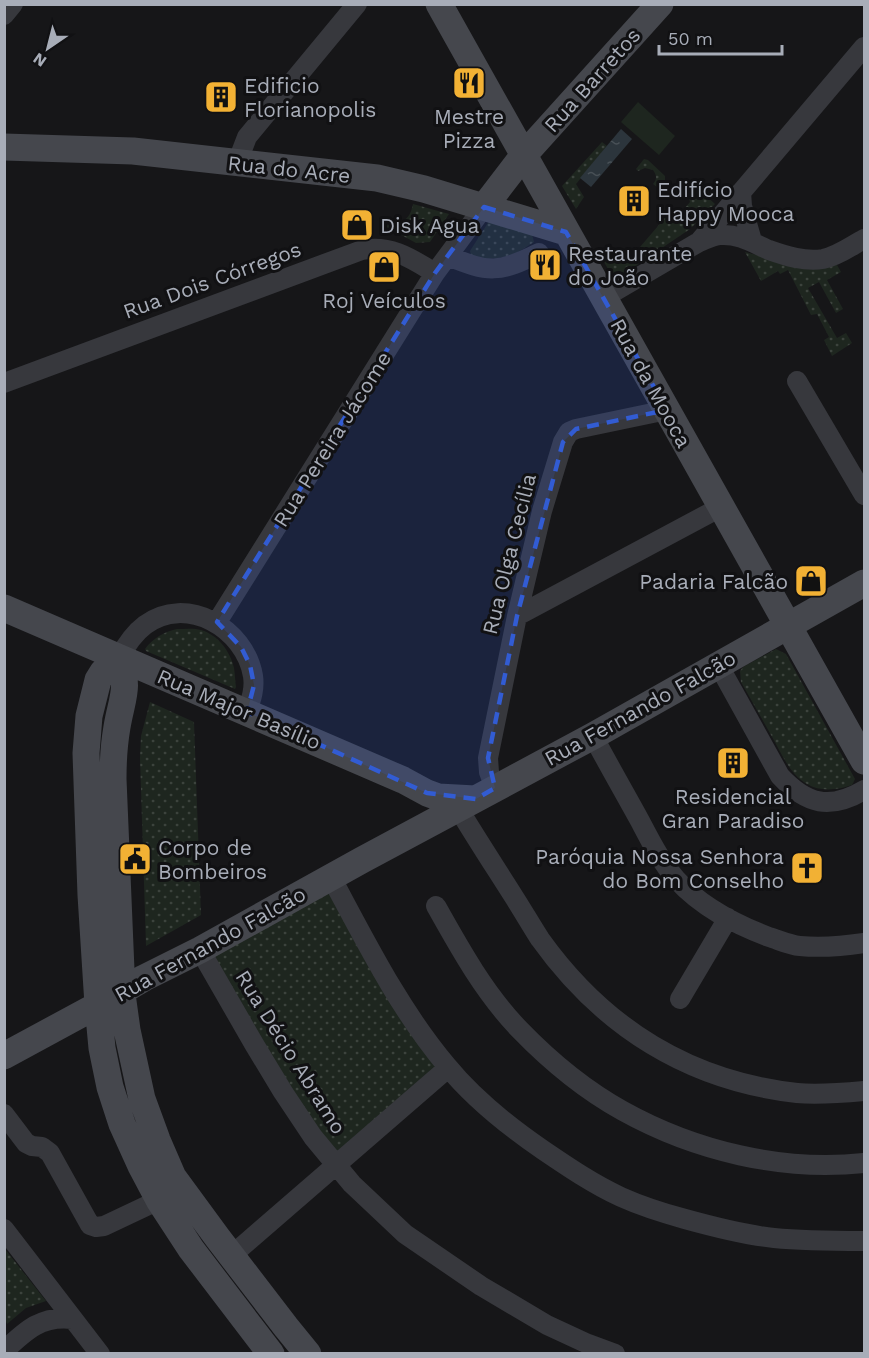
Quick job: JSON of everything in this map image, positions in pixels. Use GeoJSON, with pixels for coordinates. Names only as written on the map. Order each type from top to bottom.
{"type":"FeatureCollection","features":[{"type":"Feature","properties":{"kind":"main road","name":"Rua da Mooca"},"geometry":{"type":"LineString","coordinates":[[439,4],[864,761]]}},
{"type":"Feature","properties":{"kind":"main road","name":"Rua Barretos"},"geometry":{"type":"LineString","coordinates":[[523,156],[660,4]]}},
{"type":"Feature","properties":{"kind":"main road","name":"Rua do Acre"},"geometry":{"type":"LineString","coordinates":[[4,147],[108,149],[378,178],[424,189],[566,232]]}},
{"type":"Feature","properties":{"kind":"main road","name":"Rua Pereira Jácome"},"geometry":{"type":"LineString","coordinates":[[484,207],[523,156]]}},
{"type":"Feature","properties":{"kind":"main road","name":"Rua Fernando Falcão"},"geometry":{"type":"LineString","coordinates":[[4,1056],[593,736],[864,583]]}},
{"type":"Feature","properties":{"kind":"main road","name":"Rua Major Basílio"},"geometry":{"type":"LineString","coordinates":[[4,608],[403,780],[428,793],[438,797],[476,798]]}},
{"type":"Feature","properties":{"kind":"main road"},"geometry":{"type":"LineString","coordinates":[[119,658],[109,665],[98,680],[89,716],[87,773],[103,853],[104,893],[98,1005],[102,1048],[110,1087],[122,1124],[159,1200],[191,1249],[271,1353]]}},
{"type":"Feature","properties":{"kind":"main road"},"geometry":{"type":"LineString","coordinates":[[403,780],[418,793],[424,806],[424,817],[415,831]]}},
{"type":"Feature","properties":{"kind":"main road"},"geometry":{"type":"LineString","coordinates":[[104,893],[133,1062],[142,1099],[173,1177],[231,1256],[308,1353]]}},
{"type":"Feature","properties":{"kind":"street"},"geometry":{"type":"LineString","coordinates":[[4,15],[13,4]]}},
{"type":"Feature","properties":{"kind":"street"},"geometry":{"type":"LineString","coordinates":[[237,163],[247,137],[357,4]]}},
{"type":"Feature","properties":{"kind":"street"},"geometry":{"type":"LineString","coordinates":[[699,242],[864,47]]}},
{"type":"Feature","properties":{"kind":"street"},"geometry":{"type":"LineString","coordinates":[[741,192],[741,206],[752,241]]}},
{"type":"Feature","properties":{"kind":"street","name":"Rua Pereira Jácome"},"geometry":{"type":"LineString","coordinates":[[217,622],[435,273],[484,207]]}},
{"type":"Feature","properties":{"kind":"street"},"geometry":{"type":"LineString","coordinates":[[603,298],[699,242],[719,235],[734,236],[782,254],[812,260],[835,255],[864,239]]}},
{"type":"Feature","properties":{"kind":"street","name":"Rua Dois Córregos"},"geometry":{"type":"LineString","coordinates":[[4,383],[362,250],[373,248],[400,253],[435,273]]}},
{"type":"Feature","properties":{"kind":"street"},"geometry":{"type":"LineString","coordinates":[[448,256],[473,267],[494,270],[516,265],[539,253]]}},
{"type":"Feature","properties":{"kind":"street"},"geometry":{"type":"LineString","coordinates":[[797,381],[864,495]]}},
{"type":"Feature","properties":{"kind":"street","name":"Rua Olga Cecília"},"geometry":{"type":"LineString","coordinates":[[667,410],[583,427],[569,432],[563,442],[542,512],[517,616],[488,758],[489,772],[476,798],[541,939],[576,983],[606,1013],[653,1046],[695,1068],[739,1083],[797,1093],[864,1091]]}},
{"type":"Feature","properties":{"kind":"street"},"geometry":{"type":"LineString","coordinates":[[517,616],[721,507]]}},
{"type":"Feature","properties":{"kind":"street"},"geometry":{"type":"LineString","coordinates":[[119,658],[130,640],[143,626],[166,614],[189,613],[217,622],[241,647],[250,665],[254,685],[247,712]]}},
{"type":"Feature","properties":{"kind":"street"},"geometry":{"type":"LineString","coordinates":[[719,666],[780,776],[790,788],[816,801],[836,802],[864,790]]}},
{"type":"Feature","properties":{"kind":"street"},"geometry":{"type":"LineString","coordinates":[[593,736],[654,847],[675,877],[701,902],[751,930],[784,942],[800,946],[864,943]]}},
{"type":"Feature","properties":{"kind":"street"},"geometry":{"type":"LineString","coordinates":[[331,877],[384,977],[423,1036],[448,1068],[478,1098],[519,1133],[571,1169],[640,1205],[719,1228],[772,1238],[864,1241]]}},
{"type":"Feature","properties":{"kind":"street"},"geometry":{"type":"LineString","coordinates":[[436,906],[489,993],[519,1029],[587,1088],[623,1111],[695,1143],[727,1152],[771,1161],[807,1165],[864,1163]]}},
{"type":"Feature","properties":{"kind":"street"},"geometry":{"type":"LineString","coordinates":[[681,999],[728,918]]}},
{"type":"Feature","properties":{"kind":"street","name":"Rua Décio Abramo"},"geometry":{"type":"LineString","coordinates":[[200,950],[283,1092],[314,1137],[352,1184],[405,1234],[461,1273],[547,1325],[588,1344],[615,1353]]}},
{"type":"Feature","properties":{"kind":"street"},"geometry":{"type":"LineString","coordinates":[[231,1256],[448,1068]]}},
{"type":"Feature","properties":{"kind":"street"},"geometry":{"type":"LineString","coordinates":[[4,1114],[26,1143],[42,1147],[50,1153],[90,1225],[104,1226],[159,1200]]}},
{"type":"Feature","properties":{"kind":"street"},"geometry":{"type":"LineString","coordinates":[[4,1229],[100,1353]]}},
{"type":"Feature","properties":{"kind":"street"},"geometry":{"type":"LineString","coordinates":[[4,1351],[34,1325],[52,1318],[74,1319]]}},
{"type":"Feature","properties":{"kind":"highlighted area"},"geometry":{"type":"Polygon","coordinates":[[[484,207],[566,232],[667,410],[576,429],[563,442],[517,616],[488,758],[495,788],[476,799],[427,793],[247,712],[254,685],[250,665],[241,647],[217,622],[435,273],[484,207]]]}},
{"type":"Feature","properties":{"kind":"shaded area"},"geometry":{"type":"Polygon","coordinates":[[[638,102],[675,136],[659,155],[621,122],[638,102]]]}},
{"type":"Feature","properties":{"kind":"shaded area"},"geometry":{"type":"Polygon","coordinates":[[[602,142],[607,146],[576,184],[584,197],[576,209],[562,186],[602,142]]]}},
{"type":"Feature","properties":{"kind":"shaded area"},"geometry":{"type":"Polygon","coordinates":[[[644,159],[665,176],[665,180],[657,187],[653,184],[656,177],[653,170],[645,168],[638,171],[636,169],[644,159]]]}},
{"type":"Feature","properties":{"kind":"shaded area"},"geometry":{"type":"Polygon","coordinates":[[[690,181],[715,204],[692,227],[678,216],[690,202],[686,187],[690,181]]]}},
{"type":"Feature","properties":{"kind":"shaded area"},"geometry":{"type":"Polygon","coordinates":[[[413,204],[449,214],[430,242],[416,243],[385,226],[407,218],[413,204]]]}},
{"type":"Feature","properties":{"kind":"shaded area"},"geometry":{"type":"Polygon","coordinates":[[[670,212],[690,229],[619,277],[611,274],[604,262],[618,258],[629,251],[634,254],[670,212]]]}},
{"type":"Feature","properties":{"kind":"shaded area"},"geometry":{"type":"Polygon","coordinates":[[[491,218],[532,234],[534,242],[514,254],[501,258],[485,259],[471,255],[470,251],[491,218]]]}},
{"type":"Feature","properties":{"kind":"shaded area"},"geometry":{"type":"Polygon","coordinates":[[[745,252],[793,264],[837,265],[841,272],[827,280],[843,309],[836,313],[819,282],[808,288],[837,338],[846,333],[852,343],[832,356],[824,340],[829,337],[817,314],[811,315],[788,270],[780,274],[778,271],[761,281],[745,252]]]}},
{"type":"Feature","properties":{"kind":"shaded area"},"geometry":{"type":"Polygon","coordinates":[[[177,629],[201,630],[218,640],[232,662],[235,689],[146,651],[148,645],[155,639],[177,629]]]}},
{"type":"Feature","properties":{"kind":"shaded area"},"geometry":{"type":"Polygon","coordinates":[[[776,649],[786,654],[855,779],[852,785],[823,789],[812,787],[795,775],[741,682],[740,671],[743,667],[776,649]]]}},
{"type":"Feature","properties":{"kind":"shaded area"},"geometry":{"type":"Polygon","coordinates":[[[150,702],[194,722],[201,915],[146,946],[140,758],[141,736],[150,702]]]}},
{"type":"Feature","properties":{"kind":"shaded area"},"geometry":{"type":"Polygon","coordinates":[[[331,877],[448,1068],[333,1162],[200,950],[331,877]]]}},
{"type":"Feature","properties":{"kind":"shaded area"},"geometry":{"type":"Polygon","coordinates":[[[5,1249],[46,1301],[26,1308],[7,1324],[4,1316],[5,1249]]]}},
{"type":"Feature","properties":{"kind":"water"},"geometry":{"type":"Polygon","coordinates":[[[621,129],[632,139],[591,187],[580,178],[621,129]]]}},
{"type":"Feature","properties":{"kind":"place","name":"Mestre Pizza"},"geometry":{"type":"Point","coordinates":[469,83]}},
{"type":"Feature","properties":{"kind":"place","name":"Edificio Florianopolis"},"geometry":{"type":"Point","coordinates":[221,97]}},
{"type":"Feature","properties":{"kind":"place","name":"Edifício Happy Mooca"},"geometry":{"type":"Point","coordinates":[634,201]}},
{"type":"Feature","properties":{"kind":"place","name":"Disk Agua"},"geometry":{"type":"Point","coordinates":[357,225]}},
{"type":"Feature","properties":{"kind":"place","name":"Restaurante do João"},"geometry":{"type":"Point","coordinates":[545,265]}},
{"type":"Feature","properties":{"kind":"place","name":"Roj Veículos"},"geometry":{"type":"Point","coordinates":[384,267]}},
{"type":"Feature","properties":{"kind":"place","name":"Padaria Falcão"},"geometry":{"type":"Point","coordinates":[811,581]}},
{"type":"Feature","properties":{"kind":"place","name":"Residencial Gran Paradiso"},"geometry":{"type":"Point","coordinates":[733,763]}},
{"type":"Feature","properties":{"kind":"place","name":"Corpo de Bombeiros"},"geometry":{"type":"Point","coordinates":[135,859]}},
{"type":"Feature","properties":{"kind":"place","name":"Paróquia Nossa Senhora do Bom Conselho"},"geometry":{"type":"Point","coordinates":[807,868]}}]}
